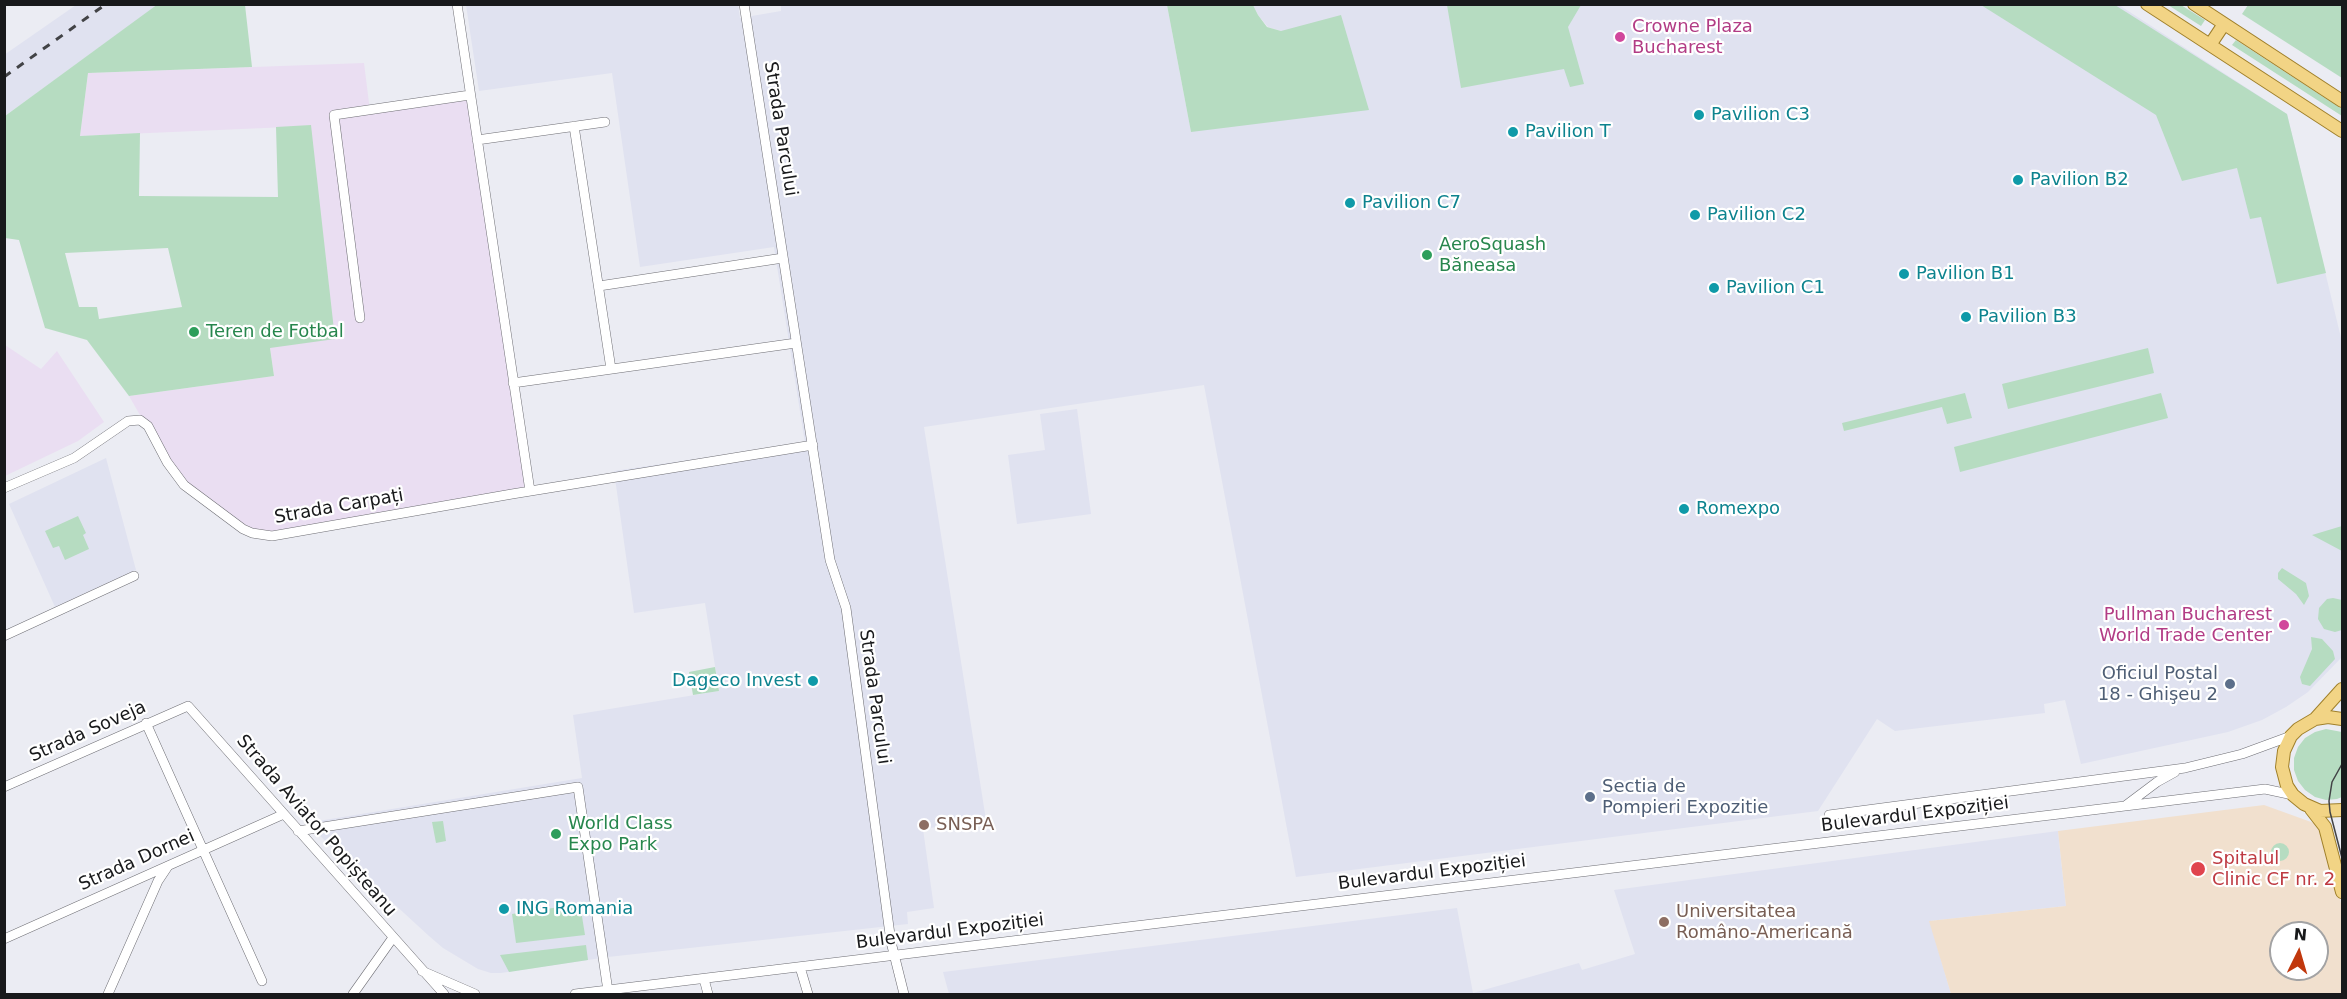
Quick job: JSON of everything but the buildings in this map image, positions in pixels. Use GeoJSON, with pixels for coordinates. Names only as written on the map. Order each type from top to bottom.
{"type":"FeatureCollection","features":[{"type":"Feature","properties":{"kind":"main road"},"geometry":{"type":"LineString","coordinates":[[2147,4],[2343,130]]}},
{"type":"Feature","properties":{"kind":"main road"},"geometry":{"type":"LineString","coordinates":[[2194,4],[2343,100]]}},
{"type":"Feature","properties":{"kind":"main road"},"geometry":{"type":"LineString","coordinates":[[2210,45],[2224,24]]}},
{"type":"Feature","properties":{"kind":"main road"},"geometry":{"type":"LineString","coordinates":[[2315,719],[2343,689]]}},
{"type":"Feature","properties":{"kind":"main road"},"geometry":{"type":"LineString","coordinates":[[2343,719],[2328,717],[2315,719],[2305,724],[2291,736],[2284,751],[2282,767],[2287,786],[2293,795],[2310,808],[2325,827],[2343,892]]}},
{"type":"Feature","properties":{"kind":"main road"},"geometry":{"type":"LineString","coordinates":[[2310,808],[2330,812],[2343,810]]}},
{"type":"Feature","properties":{"kind":"street"},"geometry":{"type":"LineString","coordinates":[[456,4],[530,491],[813,445]]}},
{"type":"Feature","properties":{"kind":"street","name":"Strada Parcului"},"geometry":{"type":"LineString","coordinates":[[744,4],[832,567],[846,608],[893,956],[904,994]]}},
{"type":"Feature","properties":{"kind":"street"},"geometry":{"type":"LineString","coordinates":[[360,318],[334,115],[470,95]]}},
{"type":"Feature","properties":{"kind":"street"},"geometry":{"type":"LineString","coordinates":[[477,140],[605,122]]}},
{"type":"Feature","properties":{"kind":"street"},"geometry":{"type":"LineString","coordinates":[[574,126],[611,369]]}},
{"type":"Feature","properties":{"kind":"street"},"geometry":{"type":"LineString","coordinates":[[599,286],[783,258]]}},
{"type":"Feature","properties":{"kind":"street"},"geometry":{"type":"LineString","coordinates":[[513,383],[796,343]]}},
{"type":"Feature","properties":{"kind":"street","name":"Strada Carpați"},"geometry":{"type":"LineString","coordinates":[[4,488],[75,458],[133,419],[144,422],[148,426],[167,462],[184,484],[243,529],[263,535],[285,535],[530,491]]}},
{"type":"Feature","properties":{"kind":"street"},"geometry":{"type":"LineString","coordinates":[[4,636],[134,576]]}},
{"type":"Feature","properties":{"kind":"street","name":"Strada Soveja"},"geometry":{"type":"LineString","coordinates":[[4,787],[184,706]]}},
{"type":"Feature","properties":{"kind":"street","name":"Strada Aviator Popișteanu"},"geometry":{"type":"LineString","coordinates":[[184,706],[193,710],[441,994]]}},
{"type":"Feature","properties":{"kind":"street"},"geometry":{"type":"LineString","coordinates":[[146,723],[262,981]]}},
{"type":"Feature","properties":{"kind":"street","name":"Bulevardul Expoziției"},"geometry":{"type":"LineString","coordinates":[[1829,814],[2185,768],[2242,754],[2291,736]]}},
{"type":"Feature","properties":{"kind":"street"},"geometry":{"type":"LineString","coordinates":[[2125,806],[2157,782],[2185,768]]}},
{"type":"Feature","properties":{"kind":"street"},"geometry":{"type":"LineString","coordinates":[[298,831],[578,787],[608,991]]}},
{"type":"Feature","properties":{"kind":"street","name":"Bulevardul Expoziției"},"geometry":{"type":"LineString","coordinates":[[575,994],[2265,789],[2293,795]]}},
{"type":"Feature","properties":{"kind":"street","name":"Strada Dornei"},"geometry":{"type":"LineString","coordinates":[[4,939],[284,814]]}},
{"type":"Feature","properties":{"kind":"street"},"geometry":{"type":"LineString","coordinates":[[108,994],[158,881],[169,865]]}},
{"type":"Feature","properties":{"kind":"street"},"geometry":{"type":"LineString","coordinates":[[353,994],[392,939]]}},
{"type":"Feature","properties":{"kind":"street"},"geometry":{"type":"LineString","coordinates":[[800,967],[808,994]]}},
{"type":"Feature","properties":{"kind":"street","name":"Strada Aviator Popișteanu"},"geometry":{"type":"LineString","coordinates":[[420,971],[476,994]]}},
{"type":"Feature","properties":{"kind":"street"},"geometry":{"type":"LineString","coordinates":[[704,979],[708,994]]}},
{"type":"Feature","properties":{"kind":"shaded area"},"geometry":{"type":"Polygon","coordinates":[[[738,4],[740,18],[781,11],[781,4],[1167,5],[1191,132],[1281,31],[1268,27],[1253,5],[2119,5],[2287,114],[2342,342],[2342,657],[2308,692],[2262,720],[2228,732],[2081,764],[2065,700],[2044,704],[2045,713],[1895,731],[1877,719],[1818,811],[1296,877],[1204,385],[924,427],[986,820],[923,829],[934,908],[907,912],[908,924],[608,957],[501,973],[478,969],[443,948],[306,823],[582,778],[573,715],[719,691],[705,603],[634,613],[614,471],[805,443],[774,247],[640,267],[612,73],[479,91],[466,5],[738,4]]]}},
{"type":"Feature","properties":{"kind":"shaded area"},"geometry":{"type":"Polygon","coordinates":[[[76,5],[158,5],[5,116],[4,55],[76,5]]]}},
{"type":"Feature","properties":{"kind":"shaded area"},"geometry":{"type":"Polygon","coordinates":[[[364,63],[370,111],[470,95],[530,491],[285,535],[252,533],[195,494],[144,422],[129,396],[274,376],[270,348],[311,126],[80,136],[88,73],[364,63]]]}},
{"type":"Feature","properties":{"kind":"shaded area"},"geometry":{"type":"Polygon","coordinates":[[[5,345],[41,369],[57,351],[104,422],[78,441],[5,476],[5,345]]]}},
{"type":"Feature","properties":{"kind":"shaded area"},"geometry":{"type":"Polygon","coordinates":[[[1077,409],[1091,514],[1017,524],[1008,455],[1045,450],[1040,414],[1077,409]]]}},
{"type":"Feature","properties":{"kind":"shaded area"},"geometry":{"type":"Polygon","coordinates":[[[106,458],[136,570],[55,607],[9,504],[106,458]]]}},
{"type":"Feature","properties":{"kind":"shaded area","name":"Spitalul Clinic CF nr. 2"},"geometry":{"type":"Polygon","coordinates":[[[2264,805],[2325,827],[2342,908],[2342,994],[1951,994],[1929,921],[2066,906],[2058,831],[2264,805]]]}},
{"type":"Feature","properties":{"kind":"shaded area"},"geometry":{"type":"Polygon","coordinates":[[[2058,831],[2066,906],[1930,921],[1951,994],[949,994],[943,972],[1457,908],[1473,993],[1579,963],[1582,970],[1635,954],[1614,890],[2058,831]]]}},
{"type":"Feature","properties":{"kind":"green space"},"geometry":{"type":"Polygon","coordinates":[[[158,4],[245,5],[252,67],[88,73],[80,136],[140,133],[139,196],[278,197],[276,127],[311,125],[335,339],[270,348],[274,376],[129,396],[87,340],[45,328],[19,240],[5,238],[5,116],[158,4]],[[168,248],[65,253],[79,307],[97,307],[99,319],[182,307],[168,248]]]}},
{"type":"Feature","properties":{"kind":"green space"},"geometry":{"type":"Polygon","coordinates":[[[1167,5],[1253,5],[1267,27],[1281,31],[1341,15],[1369,110],[1191,132],[1167,5]]]}},
{"type":"Feature","properties":{"kind":"green space"},"geometry":{"type":"Polygon","coordinates":[[[1447,5],[1581,5],[1568,27],[1584,84],[1570,87],[1564,69],[1461,88],[1447,5]]]}},
{"type":"Feature","properties":{"kind":"green space"},"geometry":{"type":"Polygon","coordinates":[[[1981,5],[2115,5],[2287,114],[2326,273],[2277,284],[2261,217],[2250,219],[2237,168],[2182,181],[2156,115],[1981,5]]]}},
{"type":"Feature","properties":{"kind":"green space"},"geometry":{"type":"Polygon","coordinates":[[[2168,5],[2181,5],[2205,20],[2201,26],[2168,5]]]}},
{"type":"Feature","properties":{"kind":"green space"},"geometry":{"type":"Polygon","coordinates":[[[2248,5],[2342,5],[2342,78],[2242,14],[2248,5]]]}},
{"type":"Feature","properties":{"kind":"green space"},"geometry":{"type":"Polygon","coordinates":[[[2236,40],[2342,109],[2342,116],[2232,45],[2236,40]]]}},
{"type":"Feature","properties":{"kind":"green space"},"geometry":{"type":"Polygon","coordinates":[[[2148,348],[2154,373],[2008,409],[2002,384],[2148,348]]]}},
{"type":"Feature","properties":{"kind":"green space"},"geometry":{"type":"Polygon","coordinates":[[[1965,393],[1972,418],[1947,424],[1942,407],[1844,431],[1842,423],[1965,393]]]}},
{"type":"Feature","properties":{"kind":"green space"},"geometry":{"type":"Polygon","coordinates":[[[2161,393],[2168,418],[1960,472],[1954,447],[2161,393]]]}},
{"type":"Feature","properties":{"kind":"green space"},"geometry":{"type":"Polygon","coordinates":[[[78,516],[86,533],[83,535],[89,549],[65,560],[59,546],[53,548],[45,531],[78,516]]]}},
{"type":"Feature","properties":{"kind":"green space"},"geometry":{"type":"Polygon","coordinates":[[[2342,526],[2342,551],[2312,535],[2342,526]]]}},
{"type":"Feature","properties":{"kind":"green space"},"geometry":{"type":"Polygon","coordinates":[[[2282,568],[2306,583],[2309,596],[2304,605],[2296,594],[2278,579],[2278,573],[2282,568]]]}},
{"type":"Feature","properties":{"kind":"green space"},"geometry":{"type":"Polygon","coordinates":[[[2327,599],[2342,600],[2342,630],[2335,632],[2324,629],[2318,619],[2319,608],[2327,599]]]}},
{"type":"Feature","properties":{"kind":"green space"},"geometry":{"type":"Polygon","coordinates":[[[2311,637],[2322,639],[2333,651],[2335,659],[2310,686],[2302,684],[2300,677],[2312,649],[2311,637]]]}},
{"type":"Feature","properties":{"kind":"green space"},"geometry":{"type":"Polygon","coordinates":[[[715,667],[719,691],[693,695],[689,672],[715,667]]]}},
{"type":"Feature","properties":{"kind":"green space"},"geometry":{"type":"Polygon","coordinates":[[[2326,729],[2342,732],[2342,797],[2326,800],[2315,797],[2298,781],[2294,770],[2294,758],[2305,738],[2326,729]]]}},
{"type":"Feature","properties":{"kind":"green space"},"geometry":{"type":"Polygon","coordinates":[[[443,821],[446,841],[436,843],[432,822],[443,821]]]}},
{"type":"Feature","properties":{"kind":"green space"},"geometry":{"type":"Polygon","coordinates":[[[2280,843],[2286,846],[2289,852],[2286,858],[2280,861],[2274,858],[2271,852],[2274,846],[2280,843]]]}},
{"type":"Feature","properties":{"kind":"green space"},"geometry":{"type":"Polygon","coordinates":[[[580,904],[585,935],[516,943],[512,914],[580,904]]]}},
{"type":"Feature","properties":{"kind":"green space"},"geometry":{"type":"Polygon","coordinates":[[[586,945],[588,960],[509,972],[500,955],[586,945]]]}},
{"type":"Feature","properties":{"kind":"tram line"},"geometry":{"type":"LineString","coordinates":[[2342,764],[2332,782],[2329,801],[2342,858]]}},
{"type":"Feature","properties":{"kind":"railway"},"geometry":{"type":"LineString","coordinates":[[4,77],[106,4]]}},
{"type":"Feature","properties":{"kind":"place","name":"Crowne Plaza Bucharest"},"geometry":{"type":"Point","coordinates":[1620,37]}},
{"type":"Feature","properties":{"kind":"place","name":"Pavilion C3"},"geometry":{"type":"Point","coordinates":[1699,115]}},
{"type":"Feature","properties":{"kind":"place","name":"Pavilion T"},"geometry":{"type":"Point","coordinates":[1513,132]}},
{"type":"Feature","properties":{"kind":"place","name":"Pavilion B2"},"geometry":{"type":"Point","coordinates":[2018,180]}},
{"type":"Feature","properties":{"kind":"place","name":"Pavilion C7"},"geometry":{"type":"Point","coordinates":[1350,203]}},
{"type":"Feature","properties":{"kind":"place","name":"Pavilion C2"},"geometry":{"type":"Point","coordinates":[1695,215]}},
{"type":"Feature","properties":{"kind":"place","name":"AeroSquash Băneasa"},"geometry":{"type":"Point","coordinates":[1427,255]}},
{"type":"Feature","properties":{"kind":"place","name":"Pavilion B1"},"geometry":{"type":"Point","coordinates":[1904,274]}},
{"type":"Feature","properties":{"kind":"place","name":"Pavilion C1"},"geometry":{"type":"Point","coordinates":[1714,288]}},
{"type":"Feature","properties":{"kind":"place","name":"Pavilion B3"},"geometry":{"type":"Point","coordinates":[1966,317]}},
{"type":"Feature","properties":{"kind":"place","name":"Teren de Fotbal"},"geometry":{"type":"Point","coordinates":[194,332]}},
{"type":"Feature","properties":{"kind":"place","name":"Romexpo"},"geometry":{"type":"Point","coordinates":[1684,509]}},
{"type":"Feature","properties":{"kind":"place","name":"Pullman Bucharest World Trade Center"},"geometry":{"type":"Point","coordinates":[2284,625]}},
{"type":"Feature","properties":{"kind":"place","name":"Dageco Invest"},"geometry":{"type":"Point","coordinates":[813,681]}},
{"type":"Feature","properties":{"kind":"place","name":"Oficiul Poștal 18 - Ghişeu 2"},"geometry":{"type":"Point","coordinates":[2230,684]}},
{"type":"Feature","properties":{"kind":"place","name":"Sectia de Pompieri Expozitie"},"geometry":{"type":"Point","coordinates":[1590,797]}},
{"type":"Feature","properties":{"kind":"place","name":"SNSPA"},"geometry":{"type":"Point","coordinates":[924,825]}},
{"type":"Feature","properties":{"kind":"place","name":"World Class Expo Park"},"geometry":{"type":"Point","coordinates":[556,834]}},
{"type":"Feature","properties":{"kind":"place","name":"Spitalul Clinic CF nr. 2"},"geometry":{"type":"Point","coordinates":[2198,869]}},
{"type":"Feature","properties":{"kind":"place","name":"ING Romania"},"geometry":{"type":"Point","coordinates":[504,909]}},
{"type":"Feature","properties":{"kind":"place","name":"Universitatea Româno-Americană"},"geometry":{"type":"Point","coordinates":[1664,922]}}]}
